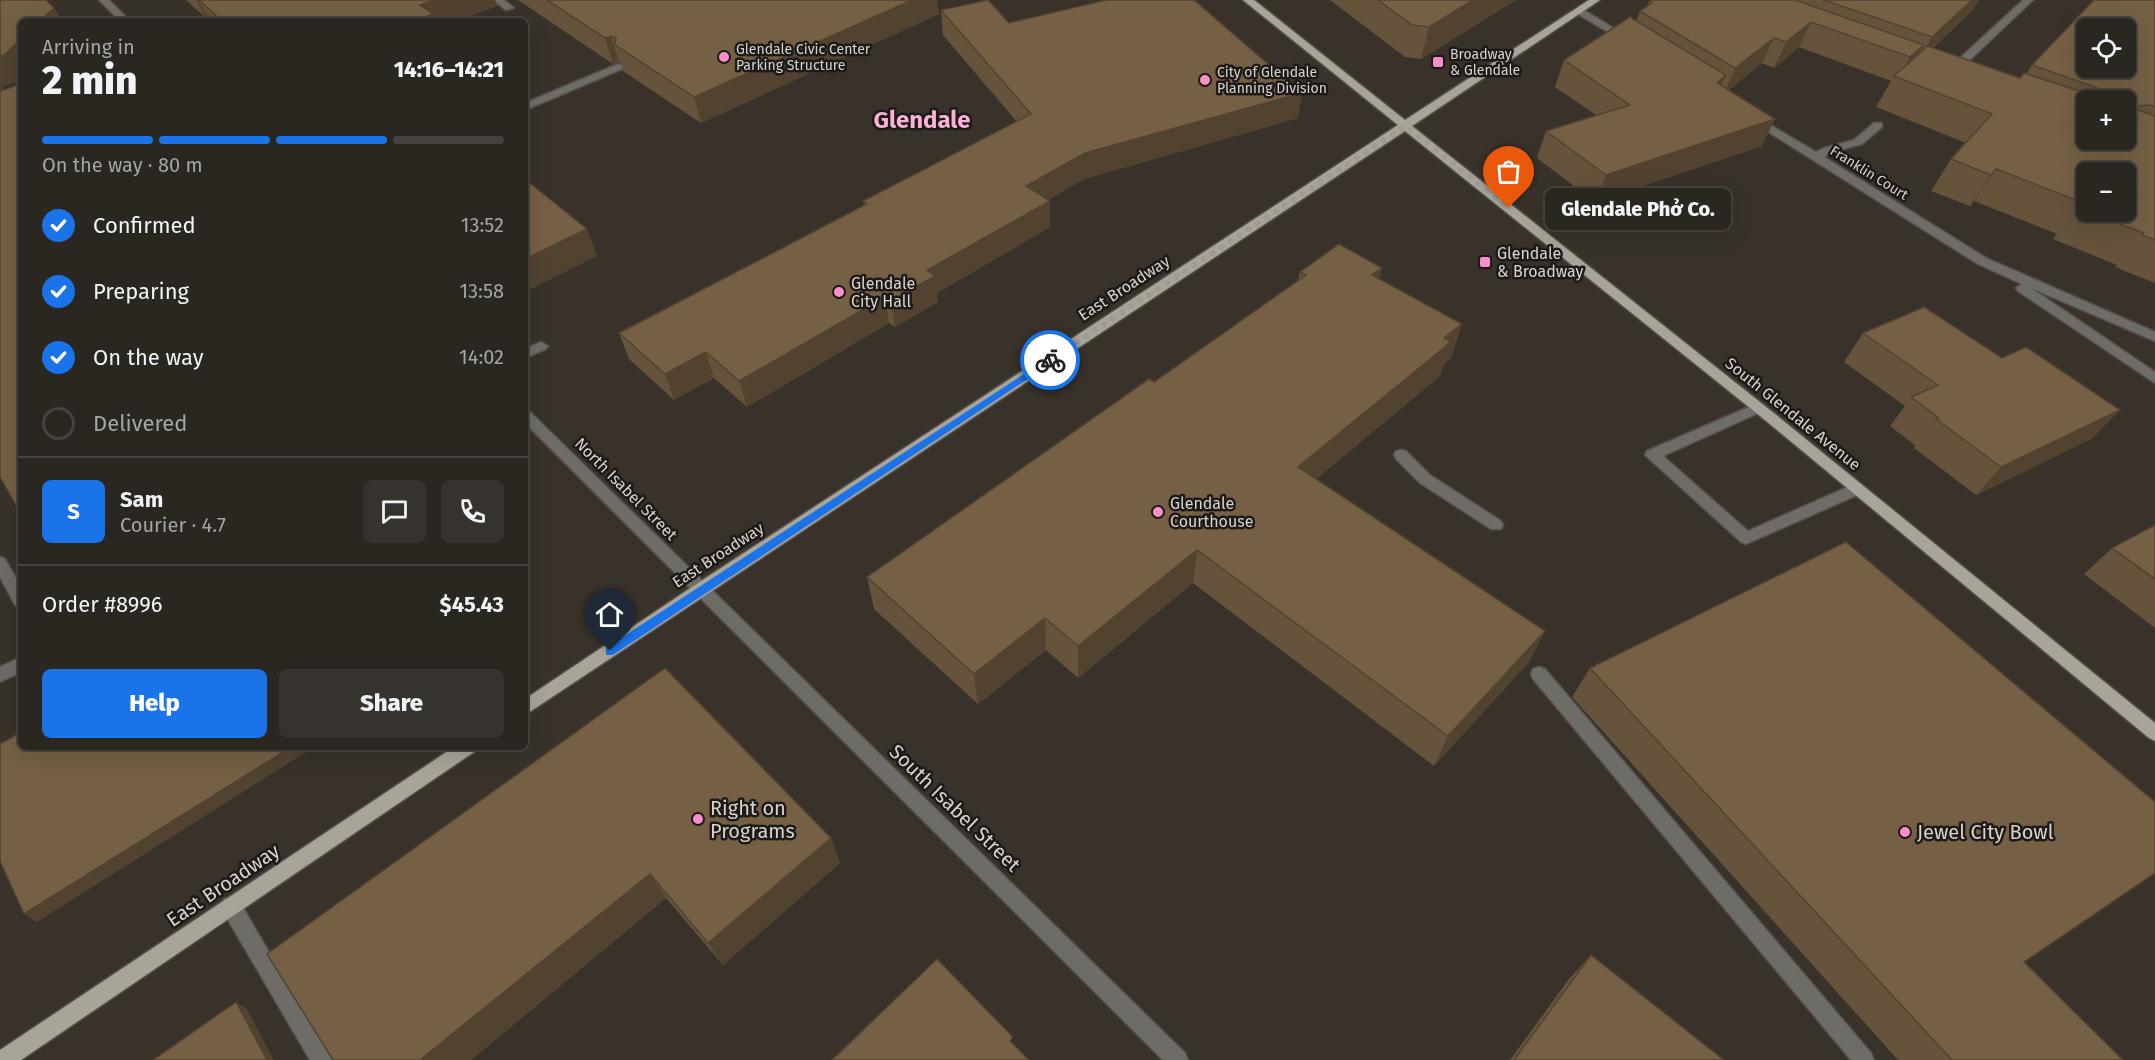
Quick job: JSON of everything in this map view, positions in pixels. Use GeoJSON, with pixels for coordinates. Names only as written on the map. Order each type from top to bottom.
{"type":"FeatureCollection","features":[{"type":"Feature","properties":{"kind":"main road","name":"South Glendale Avenue"},"geometry":{"type":"LineString","coordinates":[[1248,0],[1758,408],[2155,733]]}},
{"type":"Feature","properties":{"kind":"main road","name":"East Broadway"},"geometry":{"type":"LineString","coordinates":[[528,706],[701,589],[1595,0]]}},
{"type":"Feature","properties":{"kind":"main road","name":"East Broadway"},"geometry":{"type":"LineString","coordinates":[[3,1060],[464,750]]}},
{"type":"Feature","properties":{"kind":"street"},"geometry":{"type":"LineString","coordinates":[[104,0],[122,18]]}},
{"type":"Feature","properties":{"kind":"street"},"geometry":{"type":"LineString","coordinates":[[498,0],[509,8]]}},
{"type":"Feature","properties":{"kind":"street"},"geometry":{"type":"LineString","coordinates":[[1955,82],[1944,78],[2028,0]]}},
{"type":"Feature","properties":{"kind":"street"},"geometry":{"type":"LineString","coordinates":[[1579,11],[1641,48]]}},
{"type":"Feature","properties":{"kind":"street"},"geometry":{"type":"LineString","coordinates":[[528,106],[618,67]]}},
{"type":"Feature","properties":{"kind":"street","name":"Franklin Court"},"geometry":{"type":"LineString","coordinates":[[1748,115],[1982,261],[2155,337]]}},
{"type":"Feature","properties":{"kind":"street"},"geometry":{"type":"LineString","coordinates":[[1816,157],[1828,150],[1858,142],[1878,125]]}},
{"type":"Feature","properties":{"kind":"street"},"geometry":{"type":"LineString","coordinates":[[1982,261],[2155,378]]}},
{"type":"Feature","properties":{"kind":"street"},"geometry":{"type":"LineString","coordinates":[[528,352],[541,346]]}},
{"type":"Feature","properties":{"kind":"street"},"geometry":{"type":"LineString","coordinates":[[1758,408],[1652,455],[1746,537],[1857,489]]}},
{"type":"Feature","properties":{"kind":"street","name":"North Isabel Street"},"geometry":{"type":"LineString","coordinates":[[528,418],[701,589]]}},
{"type":"Feature","properties":{"kind":"street"},"geometry":{"type":"LineString","coordinates":[[1401,456],[1425,480],[1496,525]]}},
{"type":"Feature","properties":{"kind":"street"},"geometry":{"type":"LineString","coordinates":[[0,563],[18,596]]}},
{"type":"Feature","properties":{"kind":"street","name":"South Isabel Street"},"geometry":{"type":"LineString","coordinates":[[701,589],[1179,1060]]}},
{"type":"Feature","properties":{"kind":"street"},"geometry":{"type":"LineString","coordinates":[[0,675],[18,666]]}},
{"type":"Feature","properties":{"kind":"street"},"geometry":{"type":"LineString","coordinates":[[1539,674],[1864,1060]]}},
{"type":"Feature","properties":{"kind":"street"},"geometry":{"type":"LineString","coordinates":[[231,906],[322,1060]]}},
{"type":"Feature","properties":{"kind":"building"},"geometry":{"type":"Polygon","coordinates":[[[0,0],[46,0],[54,8],[43,18],[18,18],[18,42],[0,56],[0,0]]]}},
{"type":"Feature","properties":{"kind":"building"},"geometry":{"type":"Polygon","coordinates":[[[199,0],[434,0],[420,5],[433,14],[422,18],[219,18],[199,0]]]}},
{"type":"Feature","properties":{"kind":"building","name":"Glendale Civic Center Parking Structure"},"geometry":{"type":"Polygon","coordinates":[[[547,0],[912,0],[694,97],[615,45],[616,38],[611,36],[605,38],[547,0]]]}},
{"type":"Feature","properties":{"kind":"building"},"geometry":{"type":"Polygon","coordinates":[[[988,0],[1009,23],[1106,0],[1194,0],[1302,93],[1085,153],[1026,186],[1050,201],[927,270],[935,276],[891,301],[885,297],[739,381],[706,352],[665,374],[619,333],[867,204],[863,201],[1031,114],[941,10],[988,0]]]}},
{"type":"Feature","properties":{"kind":"building"},"geometry":{"type":"Polygon","coordinates":[[[1378,0],[1473,0],[1429,27],[1412,25],[1378,0]]]}},
{"type":"Feature","properties":{"kind":"building"},"geometry":{"type":"Polygon","coordinates":[[[1652,0],[1795,0],[1924,45],[1910,57],[1811,22],[1786,42],[1774,38],[1735,68],[1640,11],[1652,3],[1649,2],[1652,0]]]}},
{"type":"Feature","properties":{"kind":"building"},"geometry":{"type":"Polygon","coordinates":[[[1824,0],[1972,0],[1932,37],[1824,0]]]}},
{"type":"Feature","properties":{"kind":"building"},"geometry":{"type":"Polygon","coordinates":[[[2094,0],[2155,0],[2155,107],[2150,105],[2136,108],[2136,90],[2103,90],[2032,65],[2076,19],[2076,78],[2136,78],[2136,18],[2077,18],[2094,0]]]}},
{"type":"Feature","properties":{"kind":"building"},"geometry":{"type":"Polygon","coordinates":[[[1630,17],[1726,75],[1717,83],[1775,119],[1606,175],[1546,131],[1630,105],[1564,60],[1630,17]]]}},
{"type":"Feature","properties":{"kind":"building"},"geometry":{"type":"Polygon","coordinates":[[[1928,46],[2020,78],[2024,73],[2076,90],[2076,150],[2136,150],[2136,109],[2155,116],[2155,240],[2142,235],[2144,233],[2115,222],[2136,222],[2136,162],[2076,162],[2076,200],[1996,169],[1991,175],[1951,159],[1992,114],[1894,76],[1928,46]]]}},
{"type":"Feature","properties":{"kind":"building"},"geometry":{"type":"Polygon","coordinates":[[[18,85],[18,509],[0,477],[0,91],[18,85]]]}},
{"type":"Feature","properties":{"kind":"building"},"geometry":{"type":"Polygon","coordinates":[[[528,181],[587,229],[528,258],[528,181]]]}},
{"type":"Feature","properties":{"kind":"building","name":"Glendale Courthouse"},"geometry":{"type":"Polygon","coordinates":[[[1339,244],[1382,268],[1372,275],[1462,324],[1444,338],[1451,342],[1298,467],[1545,631],[1448,736],[1197,550],[1078,646],[1045,618],[974,674],[867,577],[1149,379],[1154,382],[1306,275],[1300,272],[1339,244]]]}},
{"type":"Feature","properties":{"kind":"building"},"geometry":{"type":"Polygon","coordinates":[[[1924,307],[2002,358],[2026,347],[2120,410],[2001,467],[1936,419],[1939,418],[1911,397],[1938,385],[1863,333],[1924,307]]]}},
{"type":"Feature","properties":{"kind":"building"},"geometry":{"type":"Polygon","coordinates":[[[2155,525],[2155,579],[2112,548],[2155,525]]]}},
{"type":"Feature","properties":{"kind":"building","name":"Jewel City Bowl"},"geometry":{"type":"Polygon","coordinates":[[[1846,542],[2155,802],[2155,873],[2024,962],[2123,1060],[1952,1060],[1590,668],[1846,542]]]}},
{"type":"Feature","properties":{"kind":"building"},"geometry":{"type":"Polygon","coordinates":[[[665,668],[831,838],[708,943],[650,874],[420,1060],[333,1060],[267,954],[665,668]]]}},
{"type":"Feature","properties":{"kind":"building"},"geometry":{"type":"Polygon","coordinates":[[[18,734],[18,750],[286,750],[24,914],[0,861],[0,744],[18,734]]]}},
{"type":"Feature","properties":{"kind":"building"},"geometry":{"type":"Polygon","coordinates":[[[1591,955],[1724,1060],[1514,1060],[1591,955]]]}},
{"type":"Feature","properties":{"kind":"building"},"geometry":{"type":"Polygon","coordinates":[[[937,959],[1013,1037],[1010,1041],[1029,1060],[832,1060],[937,959]]]}},
{"type":"Feature","properties":{"kind":"building"},"geometry":{"type":"Polygon","coordinates":[[[236,1002],[267,1060],[153,1060],[236,1002]]]}},
{"type":"Feature","properties":{"kind":"way so far"},"geometry":{"type":"LineString","coordinates":[[1050,360],[1406,126],[1509,208]]}},
{"type":"Feature","properties":{"kind":"place","name":"Glendale Civic Center Parking Structure"},"geometry":{"type":"Point","coordinates":[724,57]}},
{"type":"Feature","properties":{"kind":"place","name":"Broadway & Glendale"},"geometry":{"type":"Point","coordinates":[1438,62]}},
{"type":"Feature","properties":{"kind":"place","name":"City of Glendale Planning Division"},"geometry":{"type":"Point","coordinates":[1205,80]}},
{"type":"Feature","properties":{"kind":"place","name":"Glendale Phở Co."},"geometry":{"type":"Point","coordinates":[1509,208]}},
{"type":"Feature","properties":{"kind":"place","name":"Glendale & Broadway"},"geometry":{"type":"Point","coordinates":[1485,262]}},
{"type":"Feature","properties":{"kind":"place","name":"Glendale City Hall"},"geometry":{"type":"Point","coordinates":[839,292]}},
{"type":"Feature","properties":{"kind":"place","name":"Glendale Courthouse"},"geometry":{"type":"Point","coordinates":[1158,512]}},
{"type":"Feature","properties":{"kind":"place","name":"Right on Programs"},"geometry":{"type":"Point","coordinates":[698,819]}},
{"type":"Feature","properties":{"kind":"place","name":"Jewel City Bowl"},"geometry":{"type":"Point","coordinates":[1905,832]}},
{"type":"Feature","properties":{"kind":"district","name":"Glendale"},"geometry":{"type":"Point","coordinates":[922,120]}},
{"type":"Feature","properties":{"kind":"route"},"geometry":{"type":"LineString","coordinates":[[610,651],[1050,360]]}}]}
